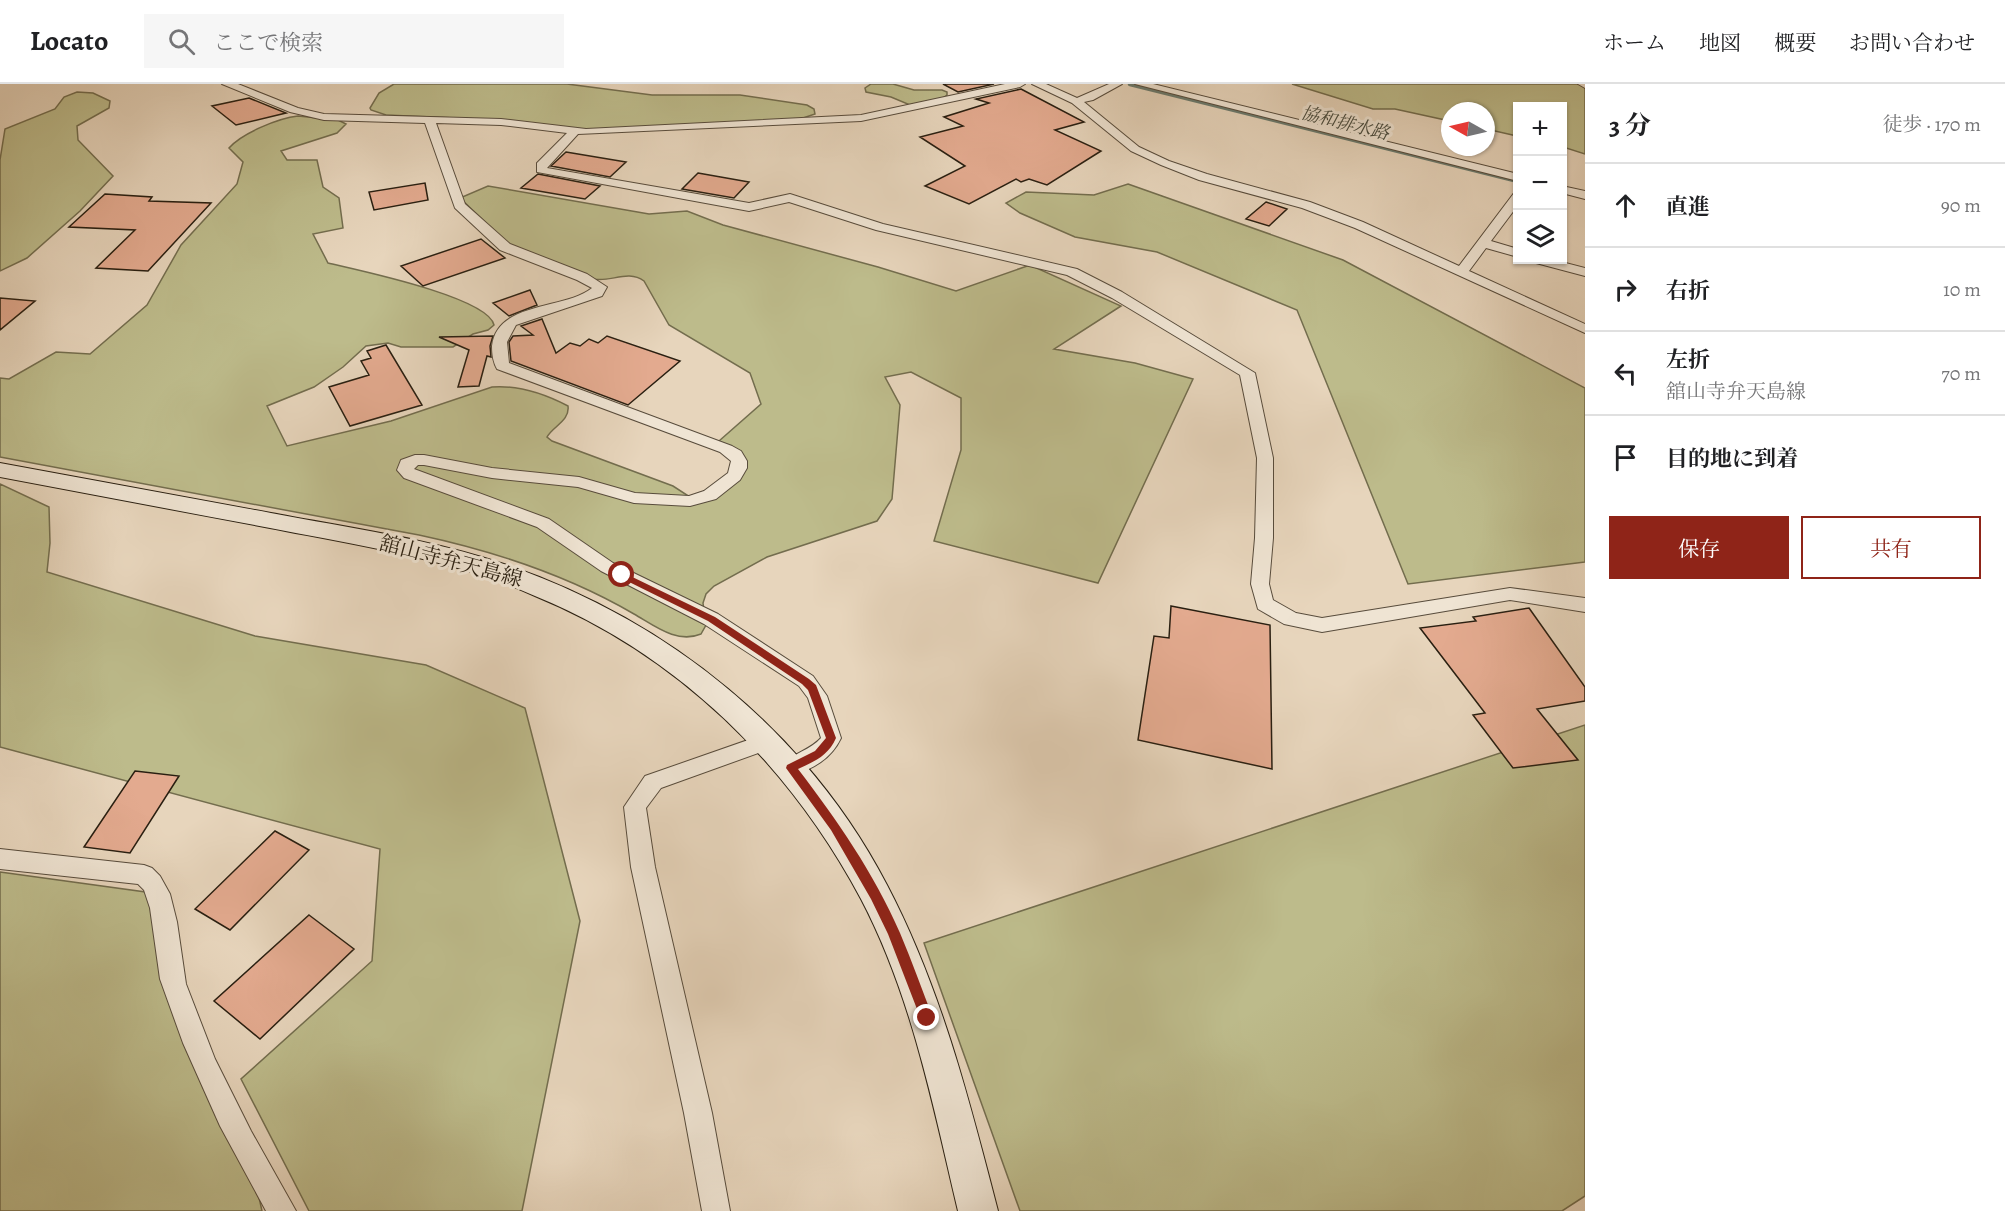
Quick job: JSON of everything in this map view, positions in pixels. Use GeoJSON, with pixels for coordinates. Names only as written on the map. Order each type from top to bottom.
{"type":"FeatureCollection","features":[{"type":"Feature","properties":{"kind":"main road","name":"舘山寺弁天島線"},"geometry":{"type":"LineString","coordinates":[[0,470],[410,547],[510,574],[587,606],[642,637],[677,661],[719,694],[768,741],[791,768],[846,843],[894,933],[919,996],[938,1055],[978,1211]]}},
{"type":"Feature","properties":{"kind":"street"},"geometry":{"type":"LineString","coordinates":[[227,84],[316,116],[501,122],[574,132],[852,119],[895,113],[1020,84]]}},
{"type":"Feature","properties":{"kind":"street"},"geometry":{"type":"LineString","coordinates":[[1037,84],[1076,101],[1135,149],[1165,163],[1203,177],[1306,205],[1359,225],[1585,329]]}},
{"type":"Feature","properties":{"kind":"street"},"geometry":{"type":"LineString","coordinates":[[1076,101],[1089,98],[1117,84]]}},
{"type":"Feature","properties":{"kind":"street"},"geometry":{"type":"LineString","coordinates":[[1140,84],[1513,177]]}},
{"type":"Feature","properties":{"kind":"street"},"geometry":{"type":"LineString","coordinates":[[429,120],[459,205],[506,248],[582,277],[600,287],[597,293],[511,322],[504,328],[501,335],[501,366],[726,449],[735,454],[739,461],[739,468],[734,476],[710,495],[690,501],[634,498],[579,482],[492,473],[424,460],[415,460],[407,464],[405,470],[410,474],[543,523],[606,567],[711,619],[806,681],[817,696],[831,738],[827,747],[819,754],[791,768]]}},
{"type":"Feature","properties":{"kind":"street"},"geometry":{"type":"LineString","coordinates":[[574,132],[541,165],[541,170],[748,207],[790,198],[880,227],[1072,272],[1117,295],[1247,373],[1265,458],[1264,538],[1260,584],[1265,604],[1291,619],[1322,625],[1510,594],[1585,605]]}},
{"type":"Feature","properties":{"kind":"street"},"geometry":{"type":"LineString","coordinates":[[1567,190],[1585,195]]}},
{"type":"Feature","properties":{"kind":"street"},"geometry":{"type":"LineString","coordinates":[[1461,272],[1513,203]]}},
{"type":"Feature","properties":{"kind":"street"},"geometry":{"type":"LineString","coordinates":[[1484,243],[1513,252]]}},
{"type":"Feature","properties":{"kind":"street"},"geometry":{"type":"LineString","coordinates":[[1556,264],[1585,272]]}},
{"type":"Feature","properties":{"kind":"street"},"geometry":{"type":"LineString","coordinates":[[716,1211],[698,1113],[643,867],[635,807],[653,782],[768,741]]}},
{"type":"Feature","properties":{"kind":"street"},"geometry":{"type":"LineString","coordinates":[[0,859],[144,875],[154,881],[159,894],[172,979],[197,1050],[257,1171],[282,1211]]}},
{"type":"Feature","properties":{"kind":"shaded area"},"geometry":{"type":"Polygon","coordinates":[[[394,84],[567,84],[652,95],[740,95],[807,105],[814,109],[815,114],[800,119],[587,130],[502,120],[386,115],[371,110],[379,93],[394,84]]]}},
{"type":"Feature","properties":{"kind":"shaded area"},"geometry":{"type":"Polygon","coordinates":[[[871,84],[893,84],[914,90],[942,90],[947,92],[947,95],[943,98],[910,105],[891,97],[866,92],[865,88],[871,84]]]}},
{"type":"Feature","properties":{"kind":"shaded area"},"geometry":{"type":"Polygon","coordinates":[[[1292,84],[1585,84],[1585,154],[1567,148],[1567,102],[1513,102],[1513,135],[1495,131],[1495,102],[1441,102],[1441,119],[1395,109],[1373,109],[1292,84]]]}},
{"type":"Feature","properties":{"kind":"shaded area"},"geometry":{"type":"Polygon","coordinates":[[[77,92],[93,93],[110,101],[109,108],[77,126],[78,140],[113,176],[80,211],[27,258],[0,271],[0,160],[5,129],[55,109],[64,97],[77,92]]]}},
{"type":"Feature","properties":{"kind":"shaded area"},"geometry":{"type":"Polygon","coordinates":[[[298,116],[338,120],[346,124],[337,133],[281,151],[287,160],[317,160],[323,187],[339,198],[343,228],[313,234],[328,263],[392,278],[446,295],[470,304],[486,315],[494,325],[488,330],[473,334],[453,347],[401,347],[388,343],[366,346],[343,367],[314,387],[267,406],[287,446],[391,421],[492,387],[512,387],[531,391],[568,406],[564,420],[547,437],[552,441],[673,486],[699,503],[715,498],[745,469],[719,441],[761,404],[750,373],[669,325],[644,281],[632,276],[593,279],[510,246],[460,198],[488,186],[649,214],[687,211],[723,225],[878,267],[956,291],[1030,265],[1121,306],[1054,349],[1135,363],[1193,379],[1098,583],[934,541],[961,450],[961,398],[911,372],[885,377],[900,405],[892,499],[877,521],[767,557],[714,586],[706,594],[703,603],[706,625],[701,634],[692,637],[666,632],[609,600],[556,576],[447,541],[0,457],[0,378],[9,379],[56,352],[90,354],[147,305],[181,245],[237,184],[243,162],[229,148],[261,127],[298,116]]]}},
{"type":"Feature","properties":{"kind":"shaded area"},"geometry":{"type":"Polygon","coordinates":[[[1128,184],[1343,260],[1585,388],[1585,562],[1408,584],[1297,310],[1157,252],[1075,237],[1020,213],[1006,203],[1026,192],[1094,195],[1128,184]]]}},
{"type":"Feature","properties":{"kind":"shaded area"},"geometry":{"type":"Polygon","coordinates":[[[0,484],[49,507],[50,543],[47,572],[255,636],[426,665],[525,708],[580,921],[522,1211],[309,1211],[241,1079],[372,961],[380,849],[0,747],[0,484]]]}},
{"type":"Feature","properties":{"kind":"shaded area"},"geometry":{"type":"Polygon","coordinates":[[[1585,725],[1585,1196],[1562,1211],[1020,1211],[924,943],[1585,725]]]}},
{"type":"Feature","properties":{"kind":"shaded area"},"geometry":{"type":"Polygon","coordinates":[[[0,872],[160,894],[197,1050],[250,1157],[262,1211],[0,1211],[0,872]]]}},
{"type":"Feature","properties":{"kind":"building"},"geometry":{"type":"Polygon","coordinates":[[[943,84],[994,84],[958,92],[943,84]]]}},
{"type":"Feature","properties":{"kind":"building"},"geometry":{"type":"Polygon","coordinates":[[[1021,89],[1084,122],[1055,130],[1101,151],[1047,185],[1029,179],[1021,182],[1016,179],[969,204],[925,186],[965,166],[920,137],[963,126],[944,117],[989,103],[976,99],[1021,89]]]}},
{"type":"Feature","properties":{"kind":"building"},"geometry":{"type":"Polygon","coordinates":[[[249,98],[286,113],[236,125],[212,106],[249,98]]]}},
{"type":"Feature","properties":{"kind":"building"},"geometry":{"type":"Polygon","coordinates":[[[566,152],[626,162],[610,177],[551,166],[566,152]]]}},
{"type":"Feature","properties":{"kind":"building"},"geometry":{"type":"Polygon","coordinates":[[[698,173],[749,182],[734,198],[682,189],[698,173]]]}},
{"type":"Feature","properties":{"kind":"building"},"geometry":{"type":"Polygon","coordinates":[[[538,174],[600,186],[585,199],[521,188],[538,174]]]}},
{"type":"Feature","properties":{"kind":"building"},"geometry":{"type":"Polygon","coordinates":[[[425,183],[428,200],[374,210],[369,192],[425,183]]]}},
{"type":"Feature","properties":{"kind":"building"},"geometry":{"type":"Polygon","coordinates":[[[105,194],[152,197],[149,201],[211,203],[148,271],[96,268],[135,230],[69,227],[105,194]]]}},
{"type":"Feature","properties":{"kind":"building"},"geometry":{"type":"Polygon","coordinates":[[[1266,202],[1287,209],[1269,226],[1246,219],[1266,202]]]}},
{"type":"Feature","properties":{"kind":"building"},"geometry":{"type":"Polygon","coordinates":[[[481,239],[505,258],[423,286],[401,266],[481,239]]]}},
{"type":"Feature","properties":{"kind":"building"},"geometry":{"type":"Polygon","coordinates":[[[530,290],[537,305],[509,316],[493,303],[530,290]]]}},
{"type":"Feature","properties":{"kind":"building"},"geometry":{"type":"Polygon","coordinates":[[[0,298],[35,301],[0,330],[0,298]]]}},
{"type":"Feature","properties":{"kind":"building"},"geometry":{"type":"Polygon","coordinates":[[[542,319],[556,353],[570,343],[580,346],[589,339],[598,343],[607,336],[680,361],[628,405],[511,361],[509,342],[513,336],[533,335],[521,326],[542,319]]]}},
{"type":"Feature","properties":{"kind":"building"},"geometry":{"type":"Polygon","coordinates":[[[493,336],[490,346],[491,357],[487,356],[479,386],[458,387],[469,350],[439,337],[493,336]]]}},
{"type":"Feature","properties":{"kind":"building"},"geometry":{"type":"Polygon","coordinates":[[[386,345],[422,405],[350,426],[329,387],[369,375],[361,361],[371,358],[367,351],[386,345]]]}},
{"type":"Feature","properties":{"kind":"building"},"geometry":{"type":"Polygon","coordinates":[[[1171,606],[1270,625],[1272,769],[1138,740],[1154,636],[1169,638],[1171,606]]]}},
{"type":"Feature","properties":{"kind":"building"},"geometry":{"type":"Polygon","coordinates":[[[1529,608],[1585,687],[1585,701],[1537,709],[1578,760],[1513,768],[1473,715],[1485,713],[1420,628],[1476,621],[1473,617],[1529,608]]]}},
{"type":"Feature","properties":{"kind":"building"},"geometry":{"type":"Polygon","coordinates":[[[135,771],[179,776],[130,853],[84,847],[135,771]]]}},
{"type":"Feature","properties":{"kind":"building"},"geometry":{"type":"Polygon","coordinates":[[[275,831],[309,850],[230,930],[195,909],[275,831]]]}},
{"type":"Feature","properties":{"kind":"building"},"geometry":{"type":"Polygon","coordinates":[[[309,915],[354,949],[260,1039],[214,1001],[309,915]]]}},
{"type":"Feature","properties":{"kind":"waterway","name":"協和排水路"},"geometry":{"type":"LineString","coordinates":[[1130,84],[1513,180]]}},
{"type":"Feature","properties":{"kind":"route"},"geometry":{"type":"LineString","coordinates":[[622,575],[711,619],[806,681],[812,688],[830,729],[831,738],[827,747],[819,754],[791,768],[835,827],[876,895],[894,933],[927,1018]]}}]}
